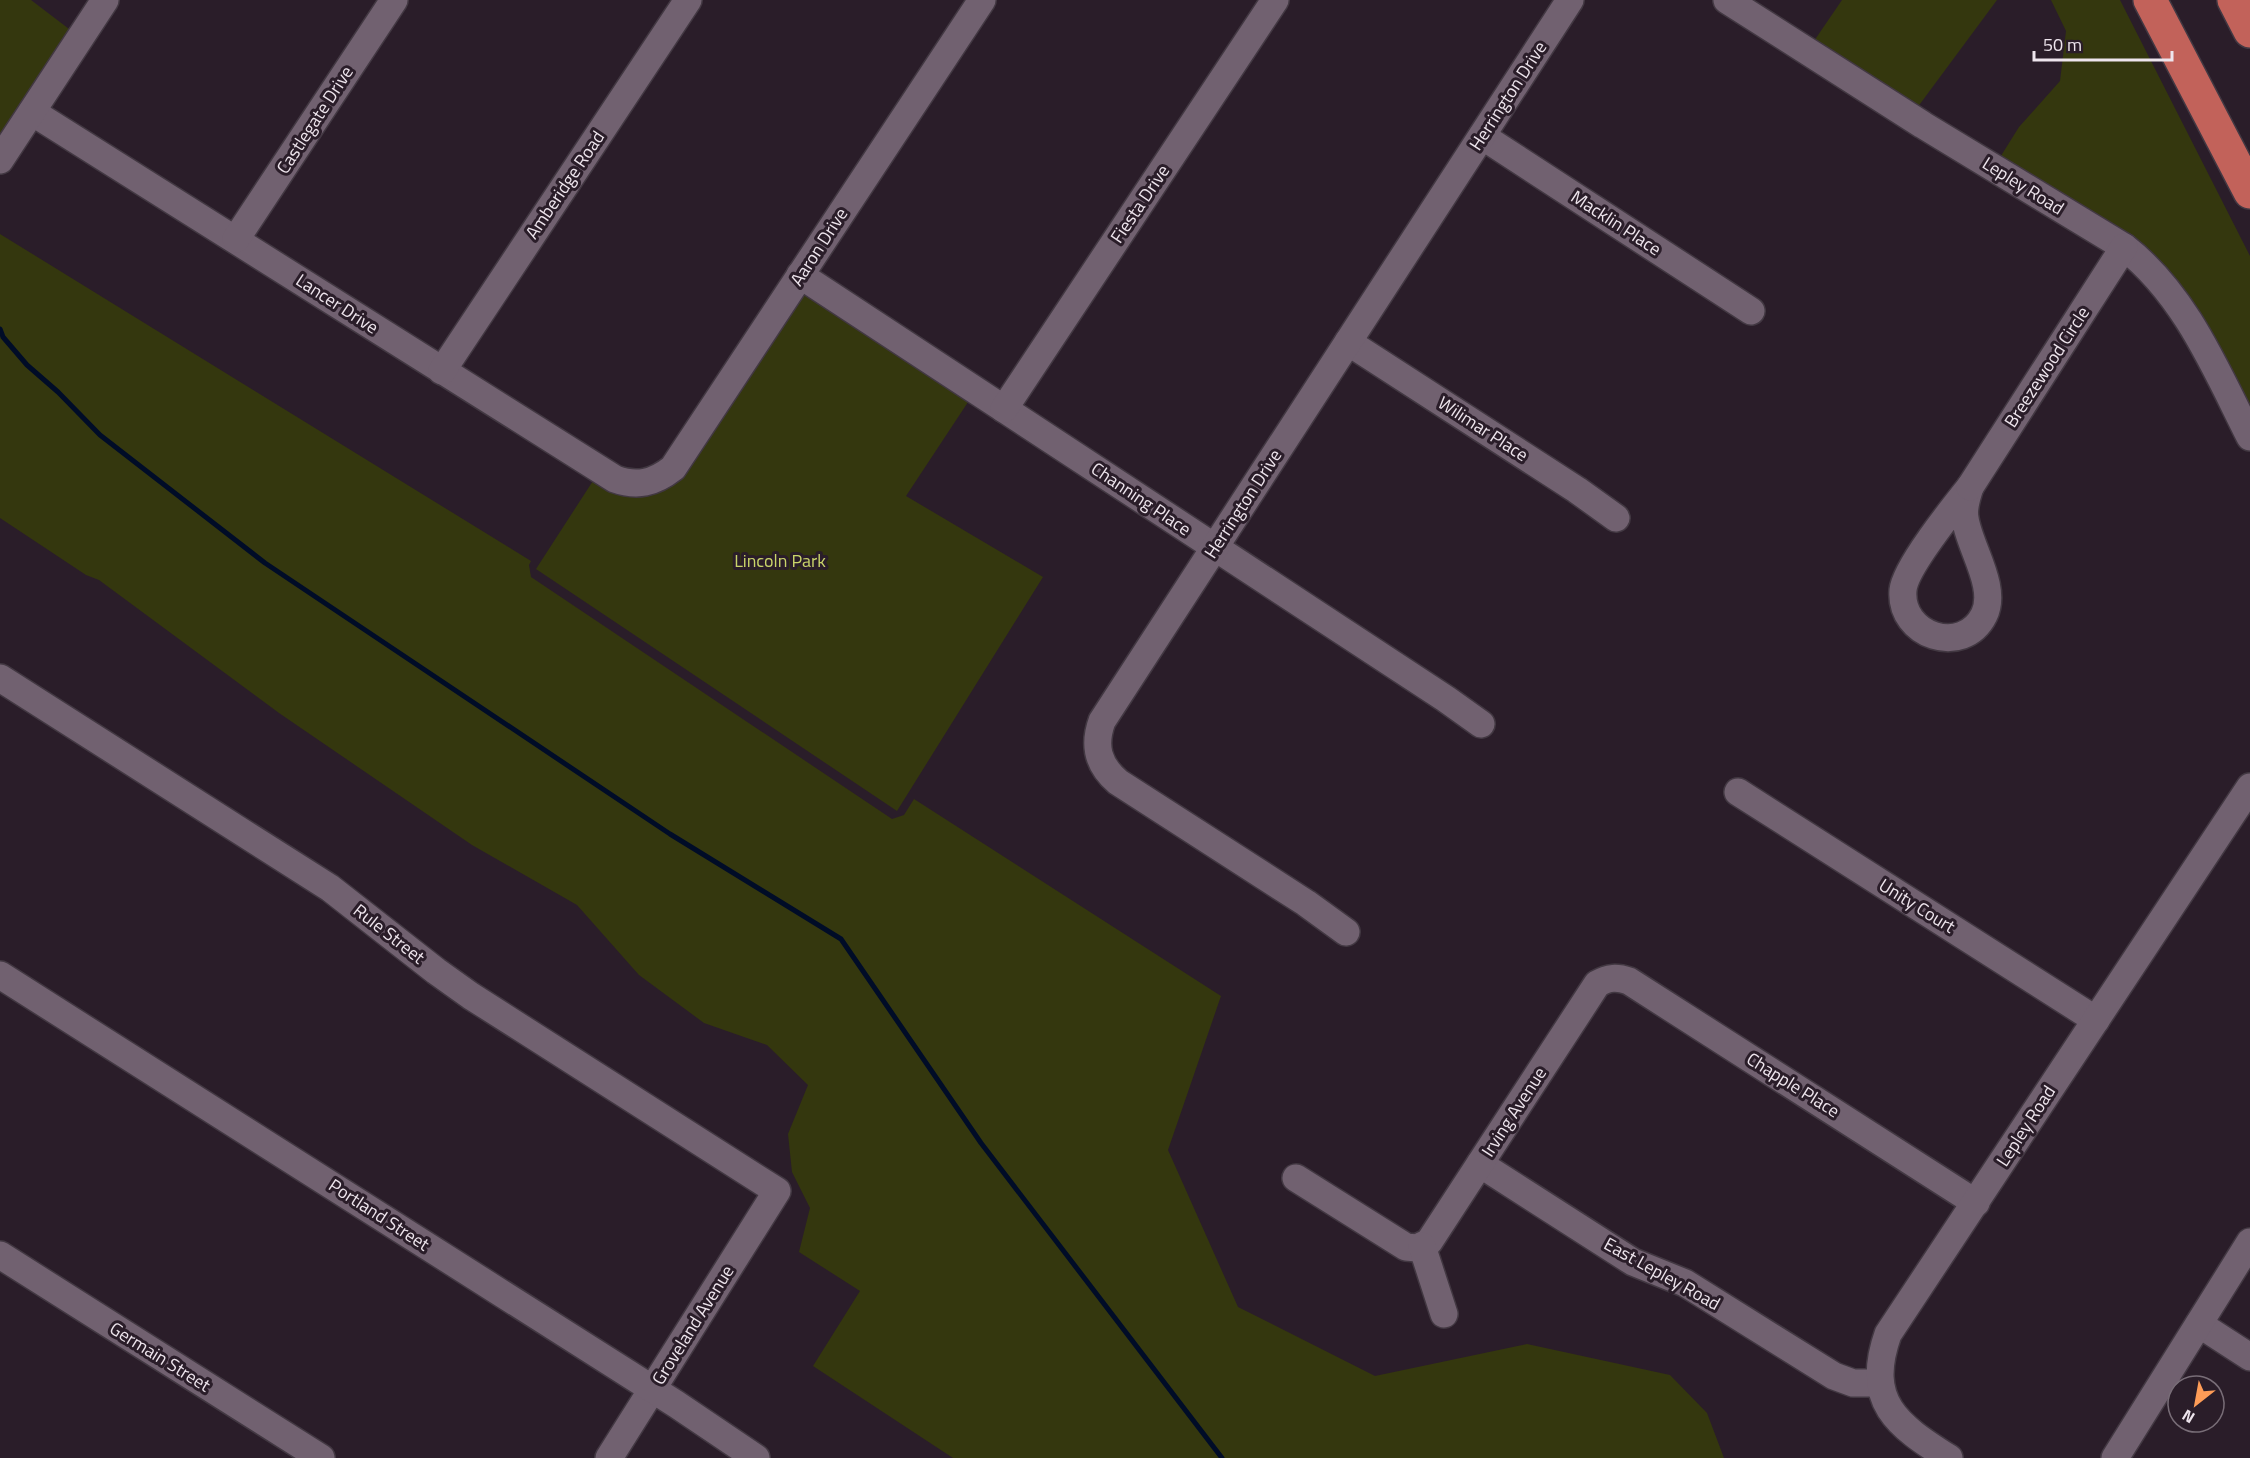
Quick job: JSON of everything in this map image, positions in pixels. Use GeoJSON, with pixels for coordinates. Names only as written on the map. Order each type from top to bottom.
{"type":"FeatureCollection","features":[{"type":"Feature","properties":{"kind":"highway"},"geometry":{"type":"LineString","coordinates":[[2150,0],[2250,192]]}},
{"type":"Feature","properties":{"kind":"highway"},"geometry":{"type":"LineString","coordinates":[[2234,0],[2250,31]]}},
{"type":"Feature","properties":{"kind":"street"},"geometry":{"type":"LineString","coordinates":[[0,160],[105,0]]}},
{"type":"Feature","properties":{"kind":"street","name":"Castlegate Drive"},"geometry":{"type":"LineString","coordinates":[[236,239],[394,0]]}},
{"type":"Feature","properties":{"kind":"street","name":"Amberidge Road"},"geometry":{"type":"LineString","coordinates":[[442,371],[688,0]]}},
{"type":"Feature","properties":{"kind":"street","name":"Aaron Drive"},"geometry":{"type":"LineString","coordinates":[[646,483],[660,478],[673,468],[982,0]]}},
{"type":"Feature","properties":{"kind":"street","name":"Fiesta Drive"},"geometry":{"type":"LineString","coordinates":[[1004,409],[1275,0]]}},
{"type":"Feature","properties":{"kind":"street","name":"Herrington Drive"},"geometry":{"type":"LineString","coordinates":[[1346,932],[1306,903],[1118,782],[1102,764],[1097,749],[1098,733],[1102,721],[1570,0]]}},
{"type":"Feature","properties":{"kind":"street","name":"Lepley Road"},"geometry":{"type":"LineString","coordinates":[[1727,0],[1923,125],[2124,247],[2145,263],[2170,293],[2210,360],[2250,437]]}},
{"type":"Feature","properties":{"kind":"street","name":"Lancer Drive"},"geometry":{"type":"LineString","coordinates":[[32,111],[615,479],[627,484],[646,483]]}},
{"type":"Feature","properties":{"kind":"street","name":"Macklin Place"},"geometry":{"type":"LineString","coordinates":[[1482,136],[1751,311]]}},
{"type":"Feature","properties":{"kind":"street","name":"Breezewood Circle"},"geometry":{"type":"LineString","coordinates":[[1970,486],[1965,501],[1964,516],[1988,588],[1988,602],[1977,626],[1964,634],[1946,639],[1935,637],[1921,631],[1911,620],[1904,606],[1905,580],[1938,529],[1970,486],[2124,247]]}},
{"type":"Feature","properties":{"kind":"street","name":"Channing Place"},"geometry":{"type":"LineString","coordinates":[[800,275],[1481,724]]}},
{"type":"Feature","properties":{"kind":"street","name":"Wilimar Place"},"geometry":{"type":"LineString","coordinates":[[1348,342],[1577,490],[1616,518]]}},
{"type":"Feature","properties":{"kind":"street","name":"Rule Street"},"geometry":{"type":"LineString","coordinates":[[0,678],[330,888],[471,996],[777,1191]]}},
{"type":"Feature","properties":{"kind":"street","name":"Lepley Road"},"geometry":{"type":"LineString","coordinates":[[1949,1458],[1902,1426],[1893,1415],[1884,1397],[1880,1383],[1881,1355],[1888,1334],[2250,787]]}},
{"type":"Feature","properties":{"kind":"street","name":"Unity Court"},"geometry":{"type":"LineString","coordinates":[[1738,792],[2096,1020]]}},
{"type":"Feature","properties":{"kind":"street","name":"Portland Street"},"geometry":{"type":"LineString","coordinates":[[0,975],[747,1451]]}},
{"type":"Feature","properties":{"kind":"street","name":"Chapple Place"},"geometry":{"type":"LineString","coordinates":[[1606,979],[1618,977],[1629,981],[1976,1203]]}},
{"type":"Feature","properties":{"kind":"street","name":"Irving Avenue"},"geometry":{"type":"LineString","coordinates":[[1422,1246],[1429,1242],[1597,984],[1606,979]]}},
{"type":"Feature","properties":{"kind":"street","name":"East Lepley Road"},"geometry":{"type":"LineString","coordinates":[[1480,1164],[1633,1262],[1685,1283],[1834,1376],[1853,1383],[1880,1383]]}},
{"type":"Feature","properties":{"kind":"street"},"geometry":{"type":"LineString","coordinates":[[1296,1178],[1406,1247],[1422,1246],[1444,1314]]}},
{"type":"Feature","properties":{"kind":"street","name":"Groveland Avenue"},"geometry":{"type":"LineString","coordinates":[[609,1458],[777,1191]]}},
{"type":"Feature","properties":{"kind":"street"},"geometry":{"type":"LineString","coordinates":[[2115,1458],[2250,1242]]}},
{"type":"Feature","properties":{"kind":"street","name":"Germain Street"},"geometry":{"type":"LineString","coordinates":[[0,1255],[321,1458]]}},
{"type":"Feature","properties":{"kind":"street"},"geometry":{"type":"LineString","coordinates":[[2199,1324],[2250,1357]]}},
{"type":"Feature","properties":{"kind":"green space"},"geometry":{"type":"Polygon","coordinates":[[[0,0],[31,0],[73,32],[0,143],[0,0]]]}},
{"type":"Feature","properties":{"kind":"green space"},"geometry":{"type":"Polygon","coordinates":[[[1842,0],[1997,0],[1917,108],[1814,41],[1842,0]]]}},
{"type":"Feature","properties":{"kind":"green space"},"geometry":{"type":"Polygon","coordinates":[[[2051,0],[2120,0],[2250,256],[2250,415],[2179,286],[1999,159],[2019,127],[2060,81],[2066,31],[2051,0]]]}},
{"type":"Feature","properties":{"kind":"green space"},"geometry":{"type":"Polygon","coordinates":[[[0,234],[531,561],[529,565],[531,577],[892,819],[904,815],[914,799],[1221,996],[1168,1150],[1238,1307],[1375,1376],[1527,1344],[1670,1375],[1707,1413],[1724,1458],[953,1458],[813,1366],[860,1291],[799,1252],[810,1208],[792,1172],[788,1134],[808,1085],[767,1045],[704,1023],[639,975],[577,905],[472,845],[279,713],[99,580],[86,575],[0,518],[0,234]]]}},
{"type":"Feature","properties":{"kind":"green space","name":"Lincoln Park"},"geometry":{"type":"Polygon","coordinates":[[[800,275],[976,390],[906,496],[1043,577],[897,811],[536,569],[600,470],[646,483],[800,275]]]}},
{"type":"Feature","properties":{"kind":"waterway"},"geometry":{"type":"LineString","coordinates":[[0,329],[3,337],[27,365],[58,392],[100,435],[265,563],[670,834],[841,939],[981,1143],[1222,1458]]}}]}
